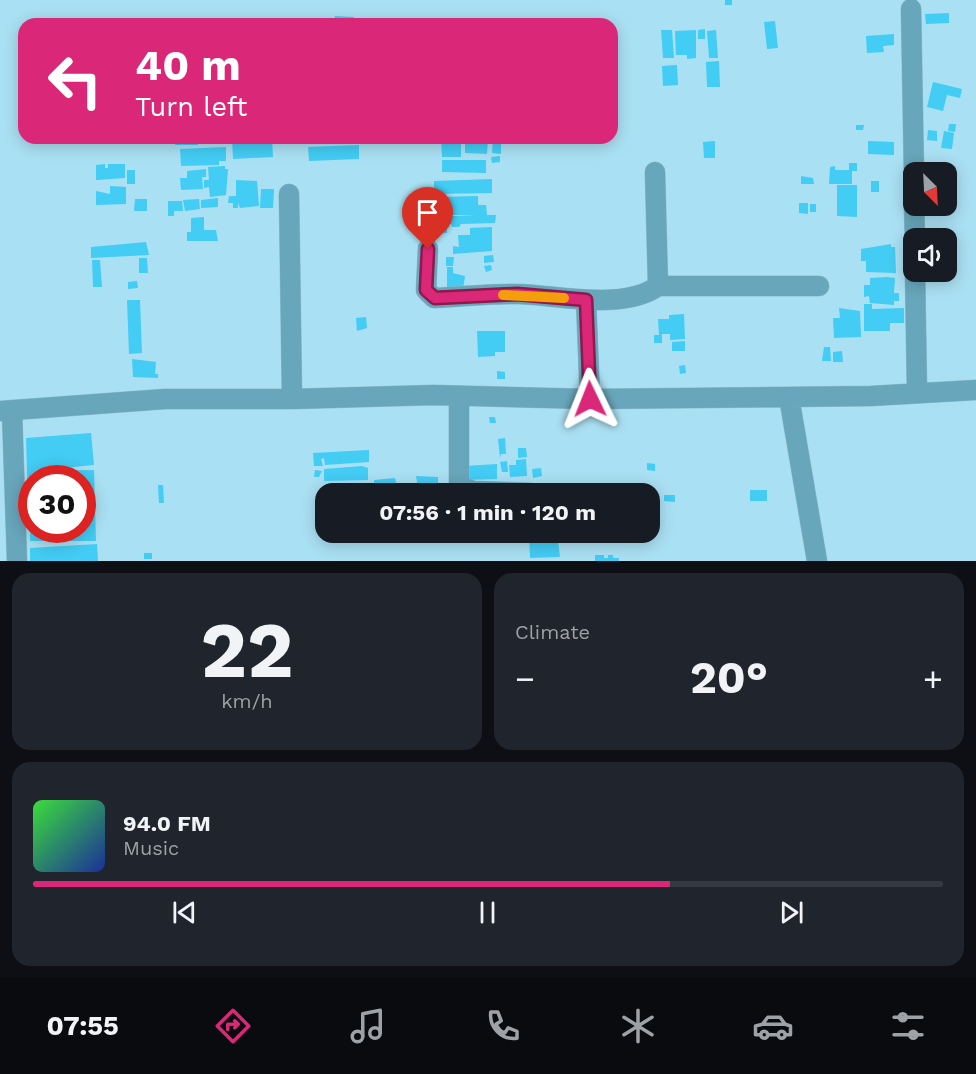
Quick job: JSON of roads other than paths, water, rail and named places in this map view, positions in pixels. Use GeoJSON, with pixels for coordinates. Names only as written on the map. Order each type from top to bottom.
{"type":"FeatureCollection","features":[{"type":"Feature","properties":{"kind":"street"},"geometry":{"type":"LineString","coordinates":[[911,9],[914,162]]}},
{"type":"Feature","properties":{"kind":"street"},"geometry":{"type":"LineString","coordinates":[[656,172],[658,286]]}},
{"type":"Feature","properties":{"kind":"street"},"geometry":{"type":"LineString","coordinates":[[289,194],[292,399]]}},
{"type":"Feature","properties":{"kind":"street"},"geometry":{"type":"LineString","coordinates":[[428,249],[426,290],[435,298],[517,294],[586,300],[640,296],[658,286],[819,286]]}},
{"type":"Feature","properties":{"kind":"street"},"geometry":{"type":"LineString","coordinates":[[915,282],[917,392]]}},
{"type":"Feature","properties":{"kind":"street"},"geometry":{"type":"LineString","coordinates":[[586,300],[590,399]]}},
{"type":"Feature","properties":{"kind":"street"},"geometry":{"type":"LineString","coordinates":[[17,561],[6,411],[165,399],[789,397],[871,396],[976,390]]}},
{"type":"Feature","properties":{"kind":"street"},"geometry":{"type":"LineString","coordinates":[[459,397],[459,483]]}},
{"type":"Feature","properties":{"kind":"street"},"geometry":{"type":"LineString","coordinates":[[789,397],[817,561]]}}]}
